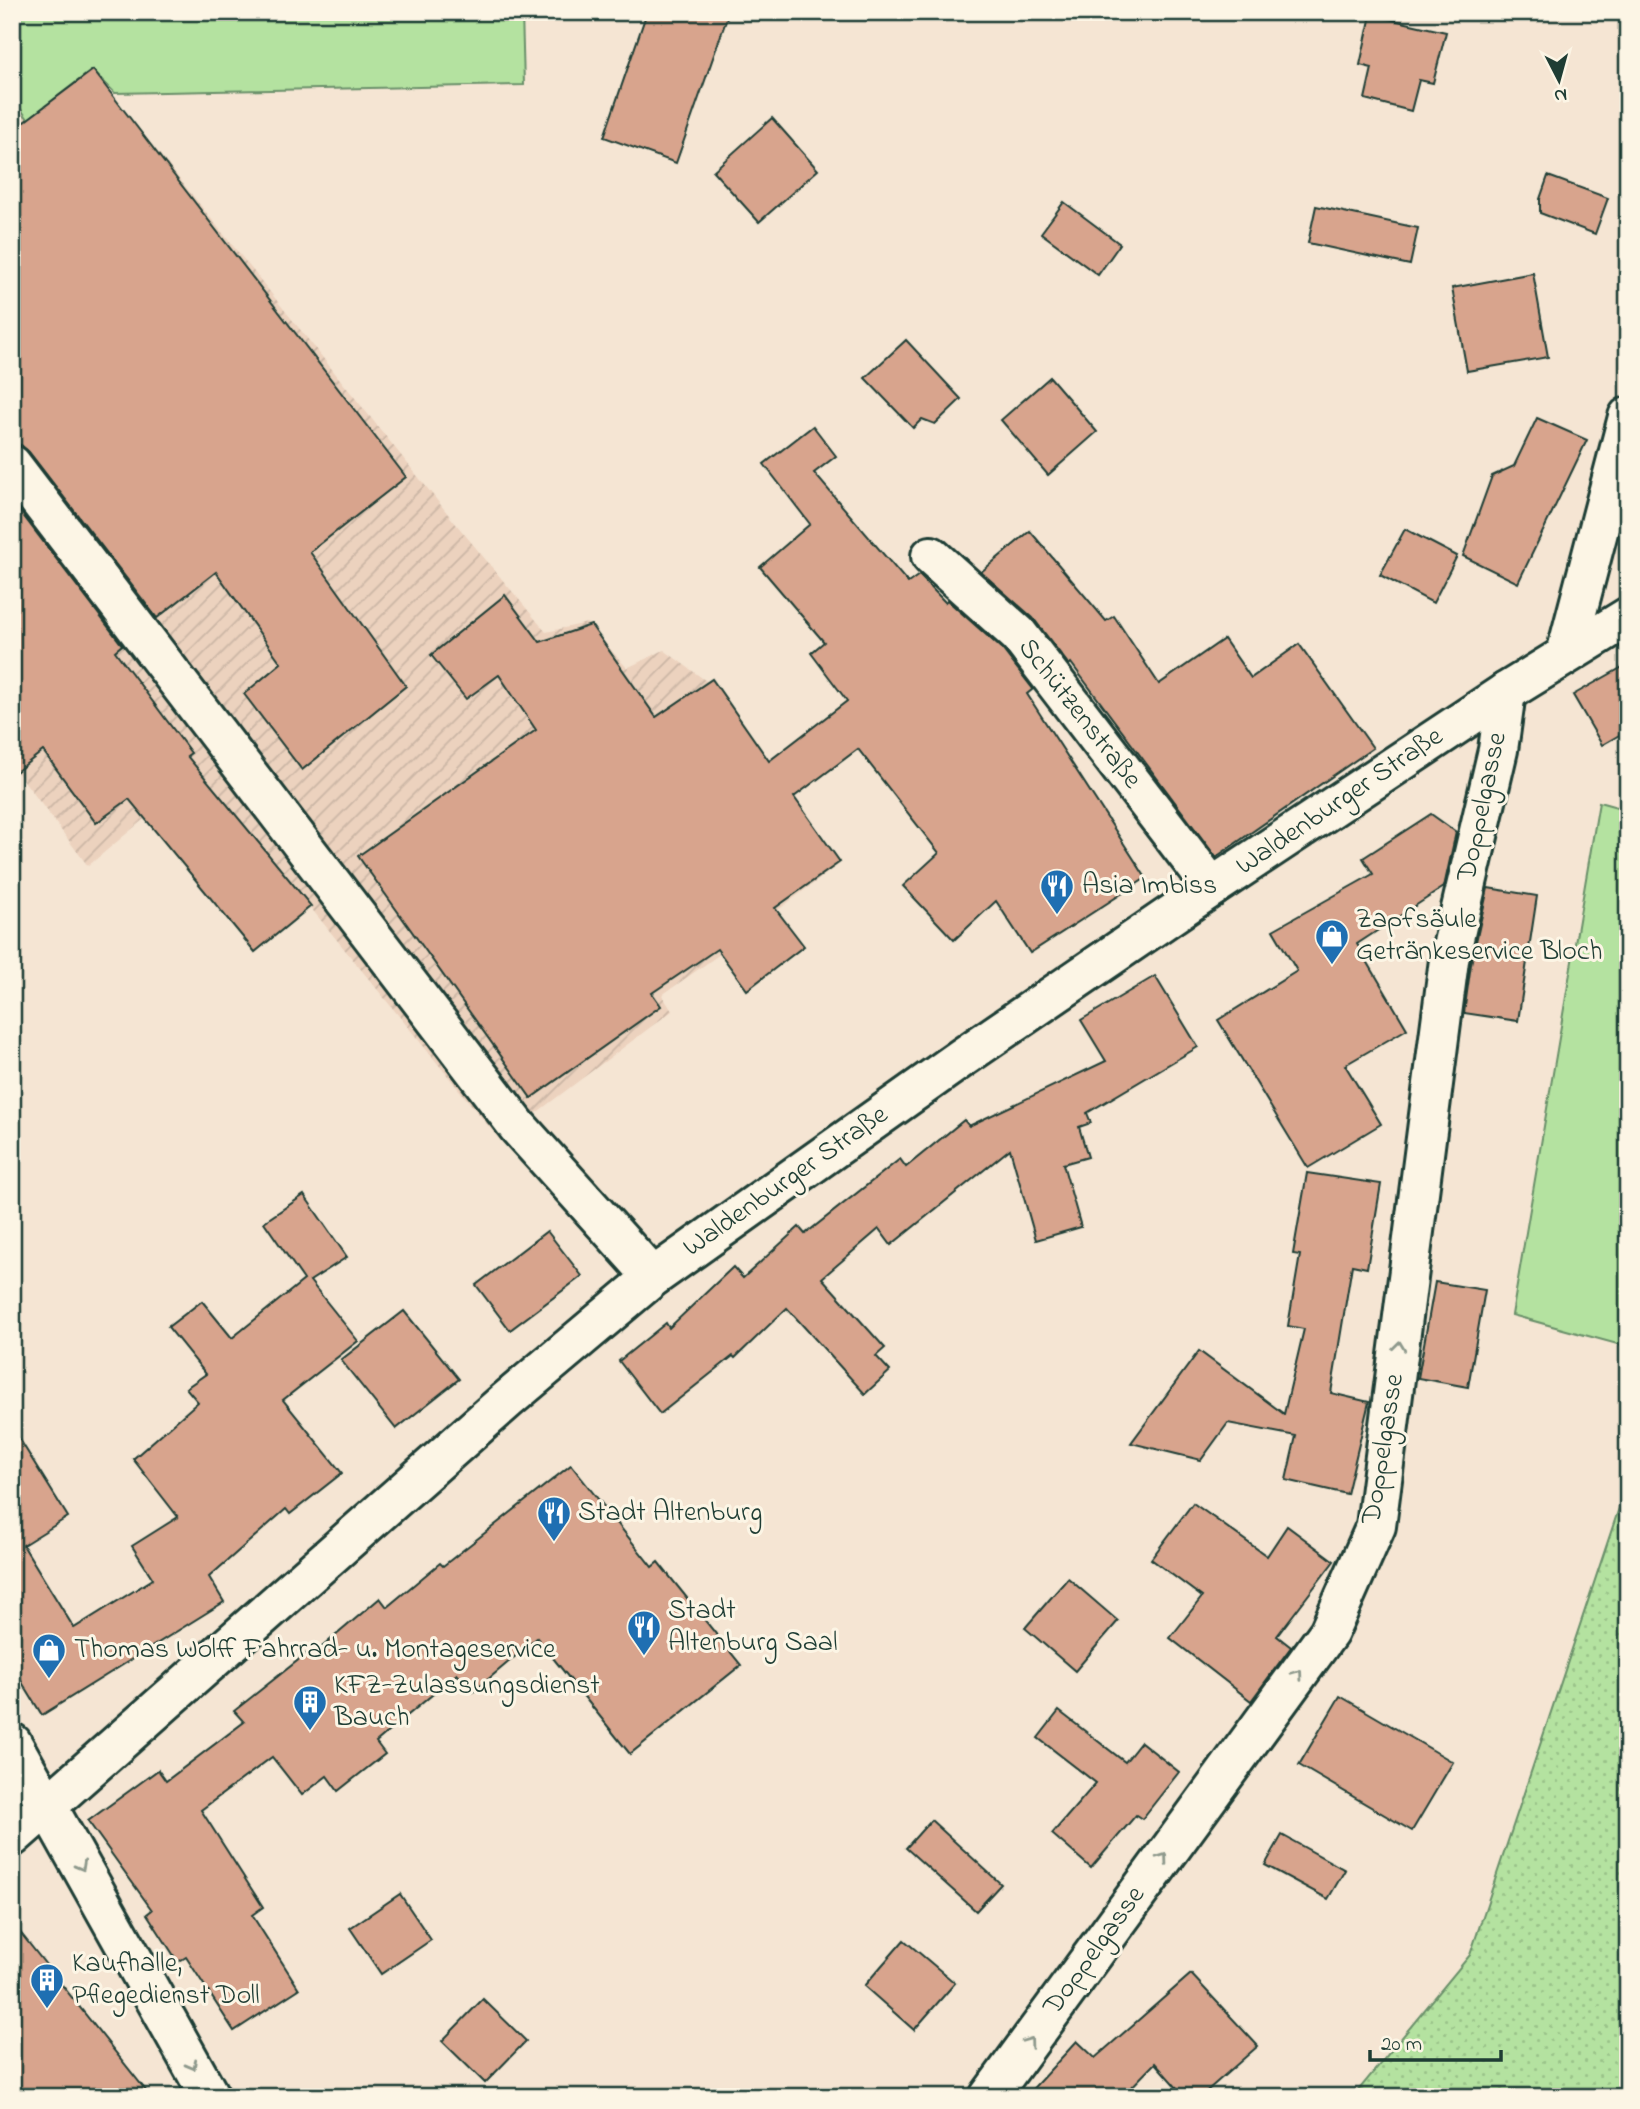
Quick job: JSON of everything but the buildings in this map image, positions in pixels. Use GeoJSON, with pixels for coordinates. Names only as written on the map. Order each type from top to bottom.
{"type":"FeatureCollection","features":[{"type":"Feature","properties":{"kind":"street"},"geometry":{"type":"LineString","coordinates":[[1566,654],[1628,417]]}},
{"type":"Feature","properties":{"kind":"street"},"geometry":{"type":"LineString","coordinates":[[12,464],[518,1127],[653,1277]]}},
{"type":"Feature","properties":{"kind":"street","name":"Schützenstraße"},"geometry":{"type":"LineString","coordinates":[[931,556],[1018,634],[1212,887]]}},
{"type":"Feature","properties":{"kind":"street","name":"Waldenburger Straße"},"geometry":{"type":"LineString","coordinates":[[12,1838],[497,1410],[653,1277],[963,1056],[1212,887],[1506,692],[1628,617]]}},
{"type":"Feature","properties":{"kind":"street","name":"Doppelgasse"},"geometry":{"type":"LineString","coordinates":[[989,2097],[1329,1632],[1376,1526],[1450,960],[1498,750],[1506,692]]}},
{"type":"Feature","properties":{"kind":"street"},"geometry":{"type":"LineString","coordinates":[[12,1743],[210,2097]]}},
{"type":"Feature","properties":{"kind":"shaded area"},"geometry":{"type":"Polygon","coordinates":[[[92,70],[456,524],[546,632],[587,623],[627,668],[664,650],[713,686],[839,864],[662,995],[672,1011],[500,1140],[200,772],[88,866],[12,765],[12,99],[29,118],[92,70]]]}},
{"type":"Feature","properties":{"kind":"green space"},"geometry":{"type":"Polygon","coordinates":[[[12,12],[522,12],[524,85],[115,93],[92,70],[28,119],[12,97],[12,12]]]}},
{"type":"Feature","properties":{"kind":"green space"},"geometry":{"type":"Polygon","coordinates":[[[1599,802],[1628,810],[1628,1347],[1512,1315],[1599,802]]]}},
{"type":"Feature","properties":{"kind":"green space"},"geometry":{"type":"Polygon","coordinates":[[[1628,1481],[1628,2097],[1356,2097],[1356,2093],[1470,1955],[1628,1481]]]}},
{"type":"Feature","properties":{"kind":"place","name":"Asia Imbiss"},"geometry":{"type":"Point","coordinates":[1057,916]}},
{"type":"Feature","properties":{"kind":"place","name":"Zapfsäule Getränkeservice Bloch"},"geometry":{"type":"Point","coordinates":[1332,966]}},
{"type":"Feature","properties":{"kind":"place","name":"Stadt Altenburg"},"geometry":{"type":"Point","coordinates":[554,1543]}},
{"type":"Feature","properties":{"kind":"place","name":"Stadt Altenburg Saal"},"geometry":{"type":"Point","coordinates":[644,1657]}},
{"type":"Feature","properties":{"kind":"place","name":"Thomas Wolff Fahrrad- u. Montageservice"},"geometry":{"type":"Point","coordinates":[49,1680]}},
{"type":"Feature","properties":{"kind":"place","name":"KFZ-Zulassungsdienst Bauch"},"geometry":{"type":"Point","coordinates":[310,1732]}},
{"type":"Feature","properties":{"kind":"place","name":"Kaufhalle, Pflegedienst Doll"},"geometry":{"type":"Point","coordinates":[47,2010]}}]}
